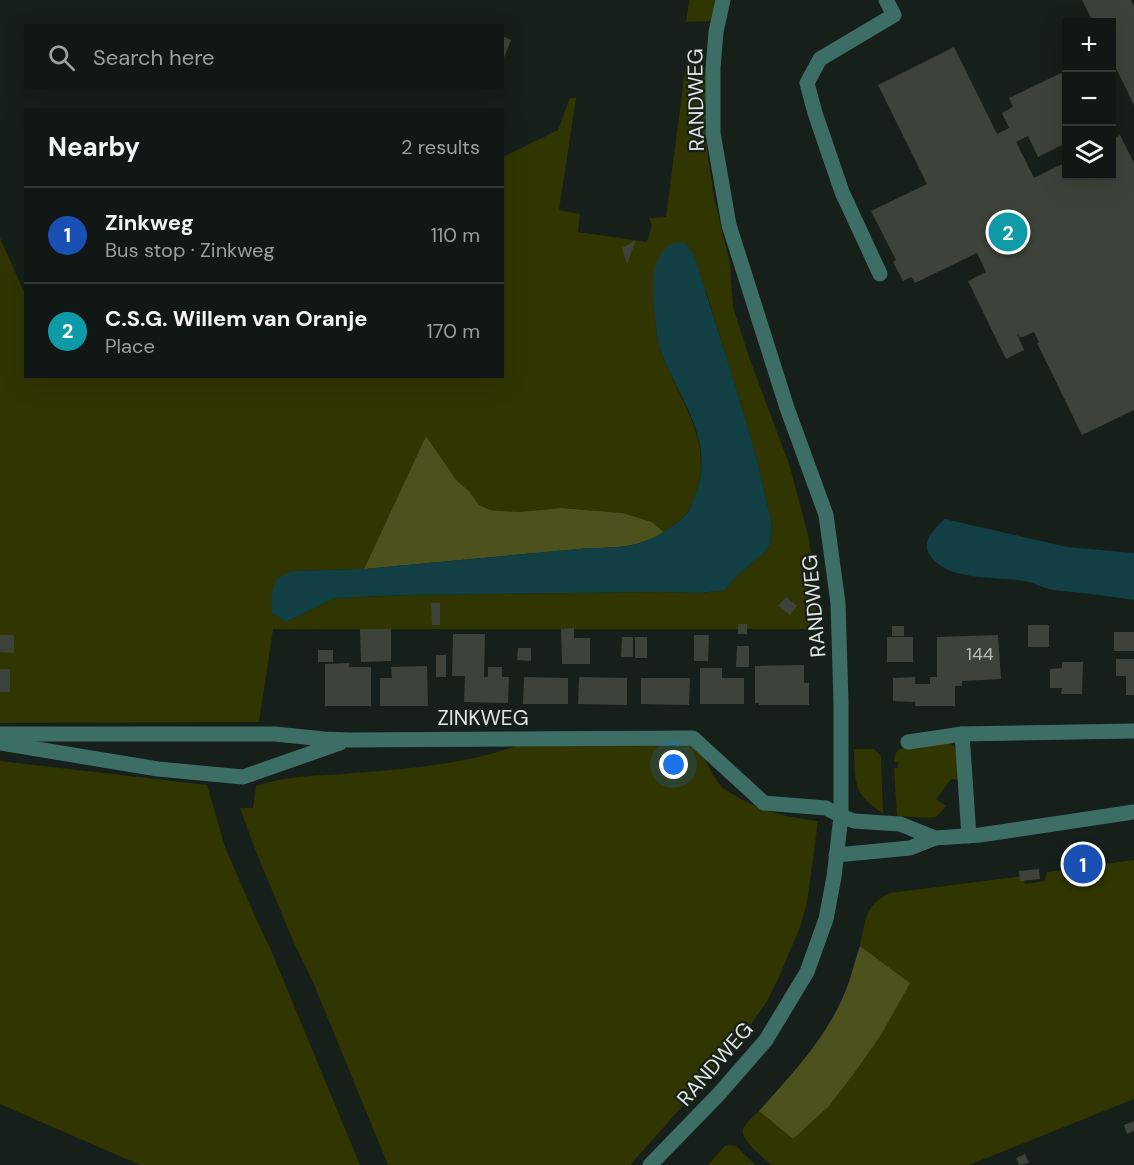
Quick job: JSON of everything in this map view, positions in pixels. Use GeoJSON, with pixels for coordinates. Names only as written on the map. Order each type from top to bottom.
{"type":"FeatureCollection","features":[{"type":"Feature","properties":{"kind":"street","name":"RANDWEG"},"geometry":{"type":"LineString","coordinates":[[650,1165],[718,1095],[766,1040],[807,972],[826,919],[834,877],[841,816],[838,603],[826,514],[787,408],[729,225],[713,133],[713,68],[716,32],[723,0]]}},
{"type":"Feature","properties":{"kind":"street"},"geometry":{"type":"LineString","coordinates":[[880,274],[842,192],[807,83],[820,59],[894,15],[886,0]]}},
{"type":"Feature","properties":{"kind":"street"},"geometry":{"type":"LineString","coordinates":[[908,742],[962,734],[1134,731]]}},
{"type":"Feature","properties":{"kind":"street","name":"ZINKWEG"},"geometry":{"type":"LineString","coordinates":[[0,734],[275,735],[350,740],[693,738],[764,803],[826,808],[854,821],[900,824],[935,838]]}},
{"type":"Feature","properties":{"kind":"street"},"geometry":{"type":"LineString","coordinates":[[962,734],[969,836]]}},
{"type":"Feature","properties":{"kind":"street"},"geometry":{"type":"LineString","coordinates":[[0,743],[158,769],[243,777],[350,740]]}},
{"type":"Feature","properties":{"kind":"street","name":"ZINKWEG"},"geometry":{"type":"LineString","coordinates":[[836,855],[910,848],[935,838],[969,836],[1134,812]]}},
{"type":"Feature","properties":{"kind":"green space"},"geometry":{"type":"Polygon","coordinates":[[[687,0],[715,0],[712,21],[686,22],[689,1],[687,0]]]}},
{"type":"Feature","properties":{"kind":"green space"},"geometry":{"type":"Polygon","coordinates":[[[686,63],[706,72],[705,124],[708,158],[715,202],[730,264],[733,307],[790,467],[809,539],[817,629],[273,629],[259,722],[0,723],[0,238],[24,292],[24,378],[504,378],[504,157],[558,130],[570,98],[576,98],[559,210],[580,214],[578,232],[647,242],[652,225],[649,218],[666,217],[686,63]],[[654,286],[655,318],[661,351],[691,418],[700,453],[701,471],[697,490],[689,510],[677,523],[664,532],[652,522],[623,513],[561,508],[519,512],[490,510],[479,505],[469,491],[457,481],[426,436],[364,569],[292,571],[286,622],[335,598],[409,595],[701,593],[725,590],[770,545],[771,520],[754,448],[706,291],[654,286]]]}},
{"type":"Feature","properties":{"kind":"green space"},"geometry":{"type":"Polygon","coordinates":[[[426,436],[457,481],[469,491],[479,505],[490,510],[519,512],[561,508],[623,513],[652,522],[664,532],[637,544],[619,547],[364,569],[426,436]]]}},
{"type":"Feature","properties":{"kind":"green space"},"geometry":{"type":"Polygon","coordinates":[[[950,743],[957,749],[958,780],[951,779],[936,799],[946,806],[936,817],[897,816],[894,768],[898,768],[898,762],[894,762],[899,749],[950,743]]]}},
{"type":"Feature","properties":{"kind":"green space"},"geometry":{"type":"Polygon","coordinates":[[[698,745],[714,777],[728,791],[769,811],[818,821],[807,903],[800,927],[767,1001],[736,1046],[630,1165],[388,1165],[313,982],[294,943],[255,849],[240,808],[253,808],[256,786],[299,777],[431,766],[474,758],[516,746],[698,745]]]}},
{"type":"Feature","properties":{"kind":"green space"},"geometry":{"type":"Polygon","coordinates":[[[854,749],[874,749],[881,756],[883,813],[861,794],[856,779],[854,749]]]}},
{"type":"Feature","properties":{"kind":"green space"},"geometry":{"type":"Polygon","coordinates":[[[0,761],[207,785],[225,847],[270,948],[360,1165],[140,1165],[0,1104],[0,761]]]}},
{"type":"Feature","properties":{"kind":"green space"},"geometry":{"type":"Polygon","coordinates":[[[1134,860],[1134,1099],[969,1165],[771,1165],[748,1143],[743,1129],[759,1111],[793,1139],[910,983],[860,946],[863,929],[871,908],[882,897],[890,893],[1023,876],[1025,884],[1045,881],[1047,872],[1134,860]]]}},
{"type":"Feature","properties":{"kind":"green space"},"geometry":{"type":"Polygon","coordinates":[[[860,946],[910,983],[881,1035],[855,1072],[829,1106],[793,1139],[759,1111],[805,1058],[825,1030],[845,993],[860,946]]]}},
{"type":"Feature","properties":{"kind":"green space"},"geometry":{"type":"Polygon","coordinates":[[[725,1146],[736,1146],[755,1165],[708,1165],[725,1146]]]}},
{"type":"Feature","properties":{"kind":"water"},"geometry":{"type":"Polygon","coordinates":[[[674,243],[685,243],[694,255],[754,448],[771,520],[770,545],[725,590],[701,593],[409,595],[335,598],[286,622],[272,613],[271,596],[276,579],[292,571],[364,569],[621,547],[649,540],[684,517],[691,507],[699,484],[700,447],[696,429],[660,348],[654,295],[655,267],[660,255],[674,243]]]}},
{"type":"Feature","properties":{"kind":"water"},"geometry":{"type":"Polygon","coordinates":[[[945,519],[1067,547],[1134,553],[1134,600],[1053,590],[1027,582],[959,574],[947,569],[937,563],[927,549],[931,534],[945,519]]]}},
{"type":"Feature","properties":{"kind":"building"},"geometry":{"type":"Polygon","coordinates":[[[1082,0],[1131,0],[1134,6],[1134,105],[1116,68],[1116,18],[1091,18],[1082,0]]]}},
{"type":"Feature","properties":{"kind":"building"},"geometry":{"type":"Polygon","coordinates":[[[504,37],[511,40],[504,58],[504,37]]]}},
{"type":"Feature","properties":{"kind":"building"},"geometry":{"type":"Polygon","coordinates":[[[954,47],[997,134],[1009,128],[1002,113],[1013,107],[1009,98],[1061,73],[1062,145],[1038,157],[1028,136],[1016,142],[1034,178],[1062,164],[1062,180],[1116,180],[1116,138],[1120,135],[1134,163],[1134,410],[1082,435],[1037,343],[1039,342],[1034,332],[1023,337],[1017,334],[1024,350],[1006,359],[968,281],[986,272],[977,253],[915,283],[911,277],[903,281],[893,262],[896,260],[871,211],[927,184],[878,85],[954,47]]]}},
{"type":"Feature","properties":{"kind":"building"},"geometry":{"type":"Polygon","coordinates":[[[636,240],[627,264],[622,248],[636,240]]]}},
{"type":"Feature","properties":{"kind":"building"},"geometry":{"type":"Polygon","coordinates":[[[786,597],[797,606],[790,615],[778,606],[786,597]]]}},
{"type":"Feature","properties":{"kind":"building"},"geometry":{"type":"Polygon","coordinates":[[[431,603],[440,603],[440,625],[432,625],[431,603]]]}},
{"type":"Feature","properties":{"kind":"building"},"geometry":{"type":"Polygon","coordinates":[[[738,624],[747,624],[747,634],[738,634],[738,624]]]}},
{"type":"Feature","properties":{"kind":"building"},"geometry":{"type":"Polygon","coordinates":[[[1028,625],[1049,625],[1049,647],[1028,647],[1028,625]]]}},
{"type":"Feature","properties":{"kind":"building"},"geometry":{"type":"Polygon","coordinates":[[[892,626],[904,626],[904,636],[892,636],[892,626]]]}},
{"type":"Feature","properties":{"kind":"building"},"geometry":{"type":"Polygon","coordinates":[[[574,628],[574,638],[590,638],[590,664],[562,664],[561,629],[574,628]]]}},
{"type":"Feature","properties":{"kind":"building"},"geometry":{"type":"Polygon","coordinates":[[[360,629],[391,629],[391,661],[361,662],[360,629]]]}},
{"type":"Feature","properties":{"kind":"building"},"geometry":{"type":"Polygon","coordinates":[[[1114,632],[1134,632],[1134,651],[1114,651],[1114,632]]]}},
{"type":"Feature","properties":{"kind":"building"},"geometry":{"type":"Polygon","coordinates":[[[453,634],[485,634],[484,677],[488,677],[488,667],[502,667],[502,677],[509,677],[508,703],[464,702],[465,676],[452,676],[453,634]]]}},
{"type":"Feature","properties":{"kind":"building"},"geometry":{"type":"Polygon","coordinates":[[[0,635],[14,635],[14,653],[0,652],[0,635]]]}},
{"type":"Feature","properties":{"kind":"building"},"geometry":{"type":"Polygon","coordinates":[[[694,635],[709,635],[708,661],[694,661],[694,635]]]}},
{"type":"Feature","properties":{"kind":"building"},"geometry":{"type":"Polygon","coordinates":[[[998,635],[1001,679],[962,681],[962,686],[955,686],[955,706],[915,706],[915,702],[893,701],[893,678],[915,677],[915,684],[930,684],[930,677],[937,677],[937,637],[998,635]]]}},
{"type":"Feature","properties":{"kind":"building"},"geometry":{"type":"Polygon","coordinates":[[[622,637],[633,637],[633,657],[621,657],[622,637]]]}},
{"type":"Feature","properties":{"kind":"building"},"geometry":{"type":"Polygon","coordinates":[[[635,637],[647,637],[647,658],[635,658],[635,637]]]}},
{"type":"Feature","properties":{"kind":"building"},"geometry":{"type":"Polygon","coordinates":[[[887,637],[913,637],[913,662],[887,662],[887,637]]]}},
{"type":"Feature","properties":{"kind":"building"},"geometry":{"type":"Polygon","coordinates":[[[737,646],[749,646],[749,667],[736,667],[737,646]]]}},
{"type":"Feature","properties":{"kind":"building"},"geometry":{"type":"Polygon","coordinates":[[[518,648],[531,648],[531,661],[517,660],[518,648]]]}},
{"type":"Feature","properties":{"kind":"building"},"geometry":{"type":"Polygon","coordinates":[[[318,650],[333,650],[333,662],[318,662],[318,650]]]}},
{"type":"Feature","properties":{"kind":"building"},"geometry":{"type":"Polygon","coordinates":[[[436,655],[446,655],[446,677],[436,677],[436,655]]]}},
{"type":"Feature","properties":{"kind":"building"},"geometry":{"type":"Polygon","coordinates":[[[1116,659],[1134,659],[1134,695],[1126,695],[1126,676],[1116,676],[1116,659]]]}},
{"type":"Feature","properties":{"kind":"building"},"geometry":{"type":"Polygon","coordinates":[[[1062,662],[1083,662],[1082,694],[1061,694],[1062,688],[1050,688],[1050,669],[1062,668],[1062,662]]]}},
{"type":"Feature","properties":{"kind":"building"},"geometry":{"type":"Polygon","coordinates":[[[349,663],[349,667],[371,667],[371,706],[325,706],[325,664],[349,663]]]}},
{"type":"Feature","properties":{"kind":"building"},"geometry":{"type":"Polygon","coordinates":[[[804,665],[804,683],[809,683],[809,705],[759,705],[755,703],[755,666],[804,665]]]}},
{"type":"Feature","properties":{"kind":"building"},"geometry":{"type":"Polygon","coordinates":[[[427,666],[428,706],[380,706],[380,678],[392,678],[391,667],[427,666]]]}},
{"type":"Feature","properties":{"kind":"building"},"geometry":{"type":"Polygon","coordinates":[[[700,668],[722,668],[722,678],[744,678],[744,704],[700,704],[700,668]]]}},
{"type":"Feature","properties":{"kind":"building"},"geometry":{"type":"Polygon","coordinates":[[[0,669],[10,669],[10,692],[0,692],[0,669]]]}},
{"type":"Feature","properties":{"kind":"building"},"geometry":{"type":"Polygon","coordinates":[[[524,677],[568,678],[568,704],[523,704],[524,677]]]}},
{"type":"Feature","properties":{"kind":"building"},"geometry":{"type":"Polygon","coordinates":[[[579,677],[627,678],[627,705],[578,704],[579,677]]]}},
{"type":"Feature","properties":{"kind":"building"},"geometry":{"type":"Polygon","coordinates":[[[641,678],[690,678],[689,705],[641,704],[641,678]]]}},
{"type":"Feature","properties":{"kind":"building"},"geometry":{"type":"Polygon","coordinates":[[[1039,869],[1040,879],[1020,881],[1019,871],[1039,869]]]}},
{"type":"Feature","properties":{"kind":"building"},"geometry":{"type":"Polygon","coordinates":[[[1134,1121],[1134,1131],[1127,1134],[1124,1125],[1134,1121]]]}},
{"type":"Feature","properties":{"kind":"building"},"geometry":{"type":"Polygon","coordinates":[[[1025,1154],[1029,1163],[1019,1165],[1016,1158],[1025,1154]]]}},
{"type":"Feature","properties":{"kind":"place","name":"C.S.G. Willem van Oranje"},"geometry":{"type":"Point","coordinates":[1008,232]}},
{"type":"Feature","properties":{"kind":"place","name":"Zinkweg"},"geometry":{"type":"Point","coordinates":[1083,864]}}]}
